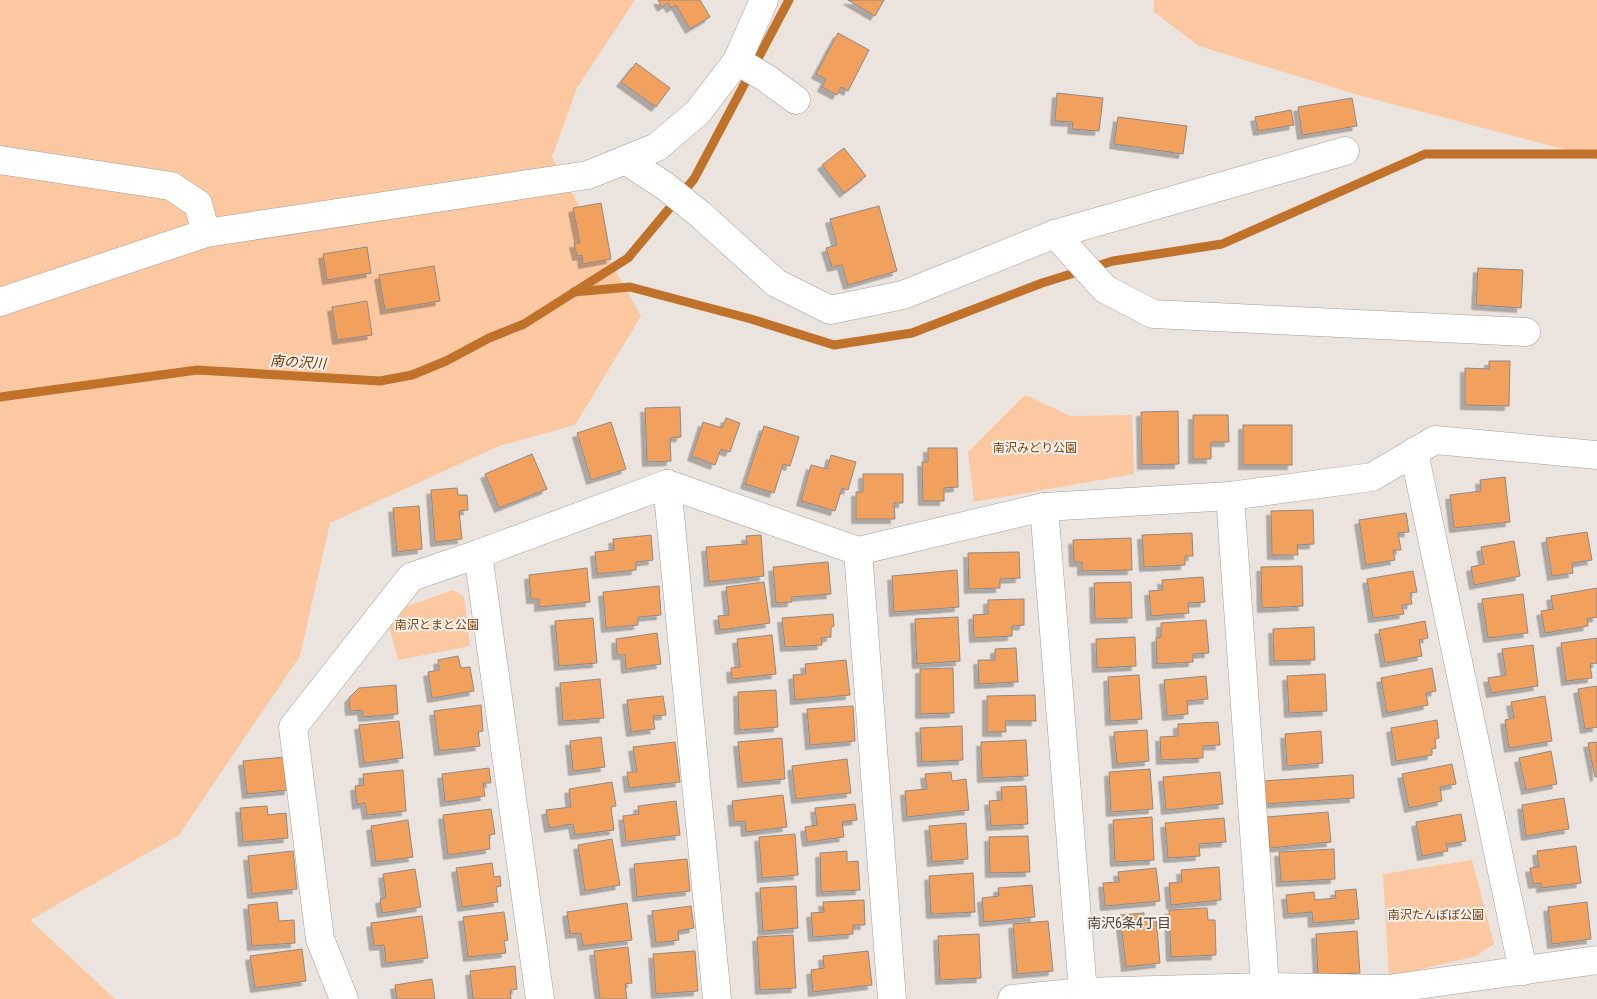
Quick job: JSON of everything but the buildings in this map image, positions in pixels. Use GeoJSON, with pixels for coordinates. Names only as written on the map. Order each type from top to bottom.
{"type":"FeatureCollection","features":[{"type":"Feature","properties":{"kind":"street"},"geometry":{"type":"LineString","coordinates":[[0,302],[206,233],[588,175],[656,147],[750,69],[764,0]]}},
{"type":"Feature","properties":{"kind":"street"},"geometry":{"type":"LineString","coordinates":[[750,69],[796,100]]}},
{"type":"Feature","properties":{"kind":"street"},"geometry":{"type":"LineString","coordinates":[[625,160],[664,186],[702,216],[776,283],[830,310],[903,295],[1345,151]]}},
{"type":"Feature","properties":{"kind":"street"},"geometry":{"type":"LineString","coordinates":[[0,160],[171,186],[198,204],[206,233]]}},
{"type":"Feature","properties":{"kind":"street"},"geometry":{"type":"LineString","coordinates":[[1064,243],[1105,289],[1153,314],[1526,332]]}},
{"type":"Feature","properties":{"kind":"street"},"geometry":{"type":"LineString","coordinates":[[344,999],[320,939],[293,727],[411,577],[667,484],[858,551],[1044,507],[1230,496],[1372,477],[1435,440],[1597,455]]}},
{"type":"Feature","properties":{"kind":"street"},"geometry":{"type":"LineString","coordinates":[[1414,452],[1523,971]]}},
{"type":"Feature","properties":{"kind":"street"},"geometry":{"type":"LineString","coordinates":[[667,484],[717,999]]}},
{"type":"Feature","properties":{"kind":"street"},"geometry":{"type":"LineString","coordinates":[[1230,496],[1265,993]]}},
{"type":"Feature","properties":{"kind":"street"},"geometry":{"type":"LineString","coordinates":[[1044,507],[1083,992]]}},
{"type":"Feature","properties":{"kind":"street"},"geometry":{"type":"LineString","coordinates":[[858,551],[892,999]]}},
{"type":"Feature","properties":{"kind":"street"},"geometry":{"type":"LineString","coordinates":[[478,554],[540,999]]}},
{"type":"Feature","properties":{"kind":"street"},"geometry":{"type":"LineString","coordinates":[[1012,999],[1083,992],[1265,993],[1388,989],[1597,960]]}},
{"type":"Feature","properties":{"kind":"green space"},"geometry":{"type":"Polygon","coordinates":[[[0,0],[635,0],[577,88],[552,157],[641,316],[575,425],[499,446],[330,523],[300,656],[179,835],[30,920],[115,999],[0,999],[0,0]]]}},
{"type":"Feature","properties":{"kind":"green space"},"geometry":{"type":"Polygon","coordinates":[[[1154,0],[1597,0],[1597,160],[1590,156],[1362,96],[1199,46],[1154,12],[1154,0]]]}},
{"type":"Feature","properties":{"kind":"green space","name":"南沢みどり公園"},"geometry":{"type":"Polygon","coordinates":[[[1025,395],[1071,416],[1132,415],[1134,474],[974,502],[968,452],[1025,395]]]}},
{"type":"Feature","properties":{"kind":"green space","name":"南沢とまと公園"},"geometry":{"type":"Polygon","coordinates":[[[453,590],[464,596],[470,646],[398,660],[388,622],[400,609],[453,590]]]}},
{"type":"Feature","properties":{"kind":"green space","name":"南沢たんぽぽ公園"},"geometry":{"type":"Polygon","coordinates":[[[1472,860],[1494,944],[1476,956],[1389,977],[1383,874],[1472,860]]]}},
{"type":"Feature","properties":{"kind":"waterway","name":"南の沢川"},"geometry":{"type":"LineString","coordinates":[[0,397],[197,370],[380,381],[412,375],[446,361],[489,338],[524,324],[628,258],[694,179],[789,0]]}},
{"type":"Feature","properties":{"kind":"waterway"},"geometry":{"type":"LineString","coordinates":[[574,292],[630,287],[751,319],[834,345],[912,333],[1042,283],[1113,261],[1222,244],[1425,154],[1597,154]]}},
{"type":"Feature","properties":{"kind":"district","name":"南沢6条4丁目"},"geometry":{"type":"Point","coordinates":[1129,923]}}]}
